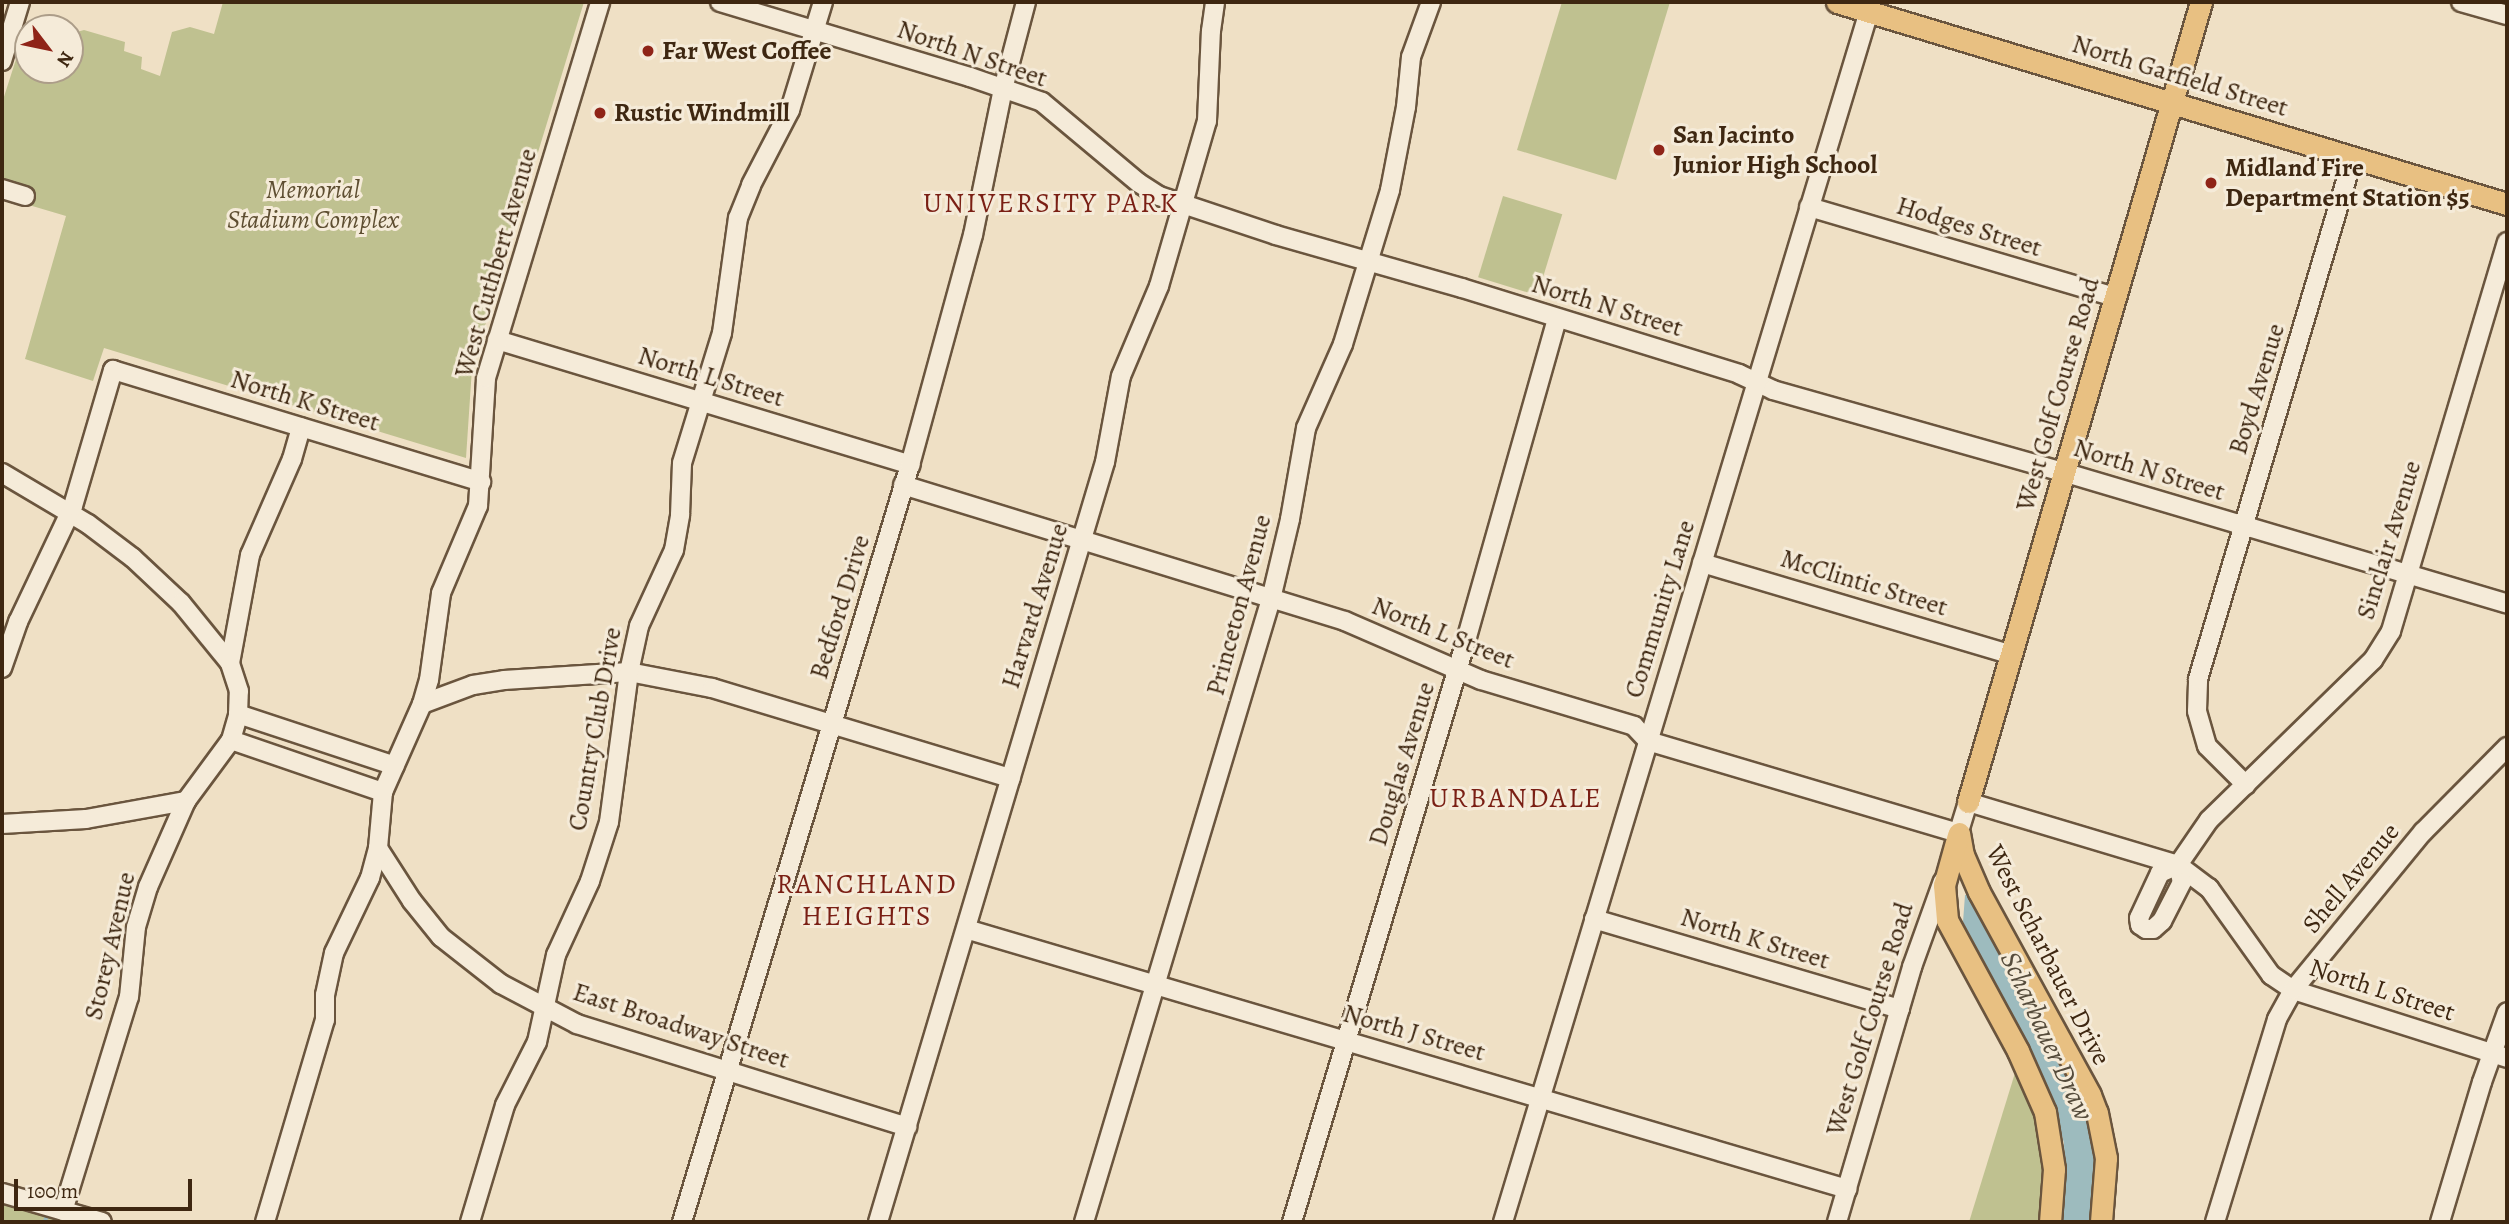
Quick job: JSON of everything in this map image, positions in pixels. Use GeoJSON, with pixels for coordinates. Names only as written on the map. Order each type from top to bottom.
{"type":"FeatureCollection","features":[{"type":"Feature","properties":{"kind":"main road","name":"North Garfield Street"},"geometry":{"type":"LineString","coordinates":[[1837,2],[2507,204]]}},
{"type":"Feature","properties":{"kind":"main road","name":"West Golf Course Road"},"geometry":{"type":"LineString","coordinates":[[1968,802],[2201,2]]}},
{"type":"Feature","properties":{"kind":"main road","name":"West Scharbauer Drive"},"geometry":{"type":"LineString","coordinates":[[1959,833],[1944,885],[1947,920],[2018,1051],[2041,1102],[2054,1169],[2050,1222]]}},
{"type":"Feature","properties":{"kind":"main road","name":"West Scharbauer Drive"},"geometry":{"type":"LineString","coordinates":[[1959,833],[1963,856],[1979,892],[2090,1095],[2097,1113],[2106,1158],[2101,1222]]}},
{"type":"Feature","properties":{"kind":"street"},"geometry":{"type":"LineString","coordinates":[[2,61],[20,2]]}},
{"type":"Feature","properties":{"kind":"street","name":"West Cuthbert Avenue"},"geometry":{"type":"LineString","coordinates":[[265,1222],[325,1020],[325,995],[334,953],[370,878],[378,848],[383,792],[422,704],[429,680],[440,593],[478,506],[486,378],[600,2]]}},
{"type":"Feature","properties":{"kind":"street","name":"North N Street"},"geometry":{"type":"LineString","coordinates":[[720,2],[1042,102],[1139,183],[1159,196],[1756,382],[2507,604]]}},
{"type":"Feature","properties":{"kind":"street","name":"Country Club Drive"},"geometry":{"type":"LineString","coordinates":[[470,1222],[505,1105],[537,1042],[556,955],[590,881],[608,822],[629,671],[639,626],[674,550],[680,514],[682,463],[722,333],[738,218],[751,185],[790,110],[823,2]]}},
{"type":"Feature","properties":{"kind":"street","name":"Bedford Drive"},"geometry":{"type":"LineString","coordinates":[[682,1222],[910,465],[973,235],[1003,89],[1026,2]]}},
{"type":"Feature","properties":{"kind":"street","name":"Harvard Avenue"},"geometry":{"type":"LineString","coordinates":[[878,1222],[1105,463],[1121,376],[1159,286],[1207,121],[1215,2]]}},
{"type":"Feature","properties":{"kind":"street","name":"Princeton Avenue"},"geometry":{"type":"LineString","coordinates":[[1084,1222],[1271,599],[1292,510],[1306,428],[1343,344],[1390,190],[1400,146],[1411,57],[1431,2]]}},
{"type":"Feature","properties":{"kind":"street"},"geometry":{"type":"LineString","coordinates":[[2461,2],[2507,15]]}},
{"type":"Feature","properties":{"kind":"street","name":"Community Lane"},"geometry":{"type":"LineString","coordinates":[[1503,1222],[1869,11]]}},
{"type":"Feature","properties":{"kind":"street","name":"Boyd Avenue"},"geometry":{"type":"LineString","coordinates":[[2246,786],[2207,746],[2197,711],[2198,679],[2353,157]]}},
{"type":"Feature","properties":{"kind":"street"},"geometry":{"type":"LineString","coordinates":[[2,189],[25,196]]}},
{"type":"Feature","properties":{"kind":"street","name":"Hodges Street"},"geometry":{"type":"LineString","coordinates":[[1809,206],[2115,297]]}},
{"type":"Feature","properties":{"kind":"street","name":"Sinclair Avenue"},"geometry":{"type":"LineString","coordinates":[[2178,865],[2209,820],[2373,660],[2391,631],[2507,242]]}},
{"type":"Feature","properties":{"kind":"street","name":"Douglas Avenue"},"geometry":{"type":"LineString","coordinates":[[1292,1222],[1457,671],[1557,319]]}},
{"type":"Feature","properties":{"kind":"street","name":"North L Street"},"geometry":{"type":"LineString","coordinates":[[497,340],[910,465]]}},
{"type":"Feature","properties":{"kind":"street","name":"North K Street"},"geometry":{"type":"LineString","coordinates":[[70,512],[113,370],[481,481]]}},
{"type":"Feature","properties":{"kind":"street","name":"Storey Avenue"},"geometry":{"type":"LineString","coordinates":[[63,1211],[129,997],[140,911],[155,867],[186,801],[231,740],[238,714],[239,691],[230,663],[250,555],[292,459],[301,427]]}},
{"type":"Feature","properties":{"kind":"street"},"geometry":{"type":"LineString","coordinates":[[2,473],[70,512],[115,544],[162,584],[203,627],[230,663]]}},
{"type":"Feature","properties":{"kind":"street","name":"North L Street"},"geometry":{"type":"LineString","coordinates":[[903,485],[1345,621],[1457,671],[1634,726],[1648,741],[1959,833]]}},
{"type":"Feature","properties":{"kind":"street"},"geometry":{"type":"LineString","coordinates":[[2,668],[18,622],[70,512]]}},
{"type":"Feature","properties":{"kind":"street","name":"McClintic Street"},"geometry":{"type":"LineString","coordinates":[[1702,563],[2012,655]]}},
{"type":"Feature","properties":{"kind":"street"},"geometry":{"type":"LineString","coordinates":[[422,704],[473,685],[629,671],[712,688],[1011,778]]}},
{"type":"Feature","properties":{"kind":"street"},"geometry":{"type":"LineString","coordinates":[[238,714],[395,766]]}},
{"type":"Feature","properties":{"kind":"street"},"geometry":{"type":"LineString","coordinates":[[304,765],[312,738]]}},
{"type":"Feature","properties":{"kind":"street"},"geometry":{"type":"LineString","coordinates":[[231,740],[383,792]]}},
{"type":"Feature","properties":{"kind":"street","name":"Shell Avenue"},"geometry":{"type":"LineString","coordinates":[[2216,1222],[2277,1019],[2293,990],[2423,832],[2507,747]]}},
{"type":"Feature","properties":{"kind":"street"},"geometry":{"type":"LineString","coordinates":[[2,824],[86,819],[186,801]]}},
{"type":"Feature","properties":{"kind":"street","name":"North L Street"},"geometry":{"type":"LineString","coordinates":[[1968,802],[2178,865],[2209,888],[2225,906],[2271,975],[2293,990],[2499,1056]]}},
{"type":"Feature","properties":{"kind":"street","name":"West Golf Course Road"},"geometry":{"type":"LineString","coordinates":[[1837,1222],[1900,1009],[1968,802]]}},
{"type":"Feature","properties":{"kind":"street","name":"East Broadway Street"},"geometry":{"type":"LineString","coordinates":[[378,848],[412,901],[441,937],[501,984],[578,1024],[907,1126]]}},
{"type":"Feature","properties":{"kind":"street","name":"North K Street"},"geometry":{"type":"LineString","coordinates":[[1594,919],[1900,1009]]}},
{"type":"Feature","properties":{"kind":"street","name":"North J Street"},"geometry":{"type":"LineString","coordinates":[[966,929],[1541,1096],[1847,1189]]}},
{"type":"Feature","properties":{"kind":"street"},"geometry":{"type":"LineString","coordinates":[[2440,1222],[2499,1056],[2507,1012]]}},
{"type":"Feature","properties":{"kind":"street"},"geometry":{"type":"LineString","coordinates":[[2,1193],[102,1222]]}},
{"type":"Feature","properties":{"kind":"green space","name":"Memorial Stadium Complex"},"geometry":{"type":"Polygon","coordinates":[[[223,2],[584,2],[472,368],[466,458],[104,348],[93,381],[25,359],[66,216],[2,197],[2,103],[14,66],[14,84],[84,84],[84,30],[125,42],[124,51],[142,57],[141,69],[160,76],[172,32],[190,27],[214,34],[223,2]]]}},
{"type":"Feature","properties":{"kind":"green space"},"geometry":{"type":"Polygon","coordinates":[[[1562,2],[1670,2],[1616,180],[1517,150],[1562,2]]]}},
{"type":"Feature","properties":{"kind":"green space"},"geometry":{"type":"Polygon","coordinates":[[[1503,196],[1562,214],[1537,295],[1478,277],[1503,196]]]}},
{"type":"Feature","properties":{"kind":"green space"},"geometry":{"type":"Polygon","coordinates":[[[2015,1073],[2038,1126],[2045,1163],[2040,1222],[1969,1222],[2015,1073]]]}},
{"type":"Feature","properties":{"kind":"green space"},"geometry":{"type":"Polygon","coordinates":[[[2,1195],[88,1222],[2,1222],[2,1195]]]}},
{"type":"Feature","properties":{"kind":"water"},"geometry":{"type":"Polygon","coordinates":[[[1972,893],[2078,1091],[2090,1125],[2095,1158],[2098,1186],[2094,1222],[2061,1222],[2065,1184],[2064,1143],[2052,1100],[2030,1051],[1963,922],[1965,895],[1972,893]]]}},
{"type":"Feature","properties":{"kind":"waterway"},"geometry":{"type":"LineString","coordinates":[[45,1222],[48,1211]]}},
{"type":"Feature","properties":{"kind":"place","name":"Far West Coffee"},"geometry":{"type":"Point","coordinates":[648,51]}},
{"type":"Feature","properties":{"kind":"place","name":"Rustic Windmill"},"geometry":{"type":"Point","coordinates":[600,113]}},
{"type":"Feature","properties":{"kind":"place","name":"San Jacinto Junior High School"},"geometry":{"type":"Point","coordinates":[1659,150]}},
{"type":"Feature","properties":{"kind":"place","name":"Midland Fire Department Station $5"},"geometry":{"type":"Point","coordinates":[2211,183]}},
{"type":"Feature","properties":{"kind":"district","name":"UNIVERSITY PARK"},"geometry":{"type":"Point","coordinates":[1051,203]}},
{"type":"Feature","properties":{"kind":"district","name":"URBANDALE"},"geometry":{"type":"Point","coordinates":[1516,798]}},
{"type":"Feature","properties":{"kind":"district","name":"RANCHLAND HEIGHTS"},"geometry":{"type":"Point","coordinates":[867,900]}},
{"type":"Feature","properties":{"kind":"water label","name":"Scharbauer Draw"},"geometry":{"type":"Point","coordinates":[2047,1036]}}]}
